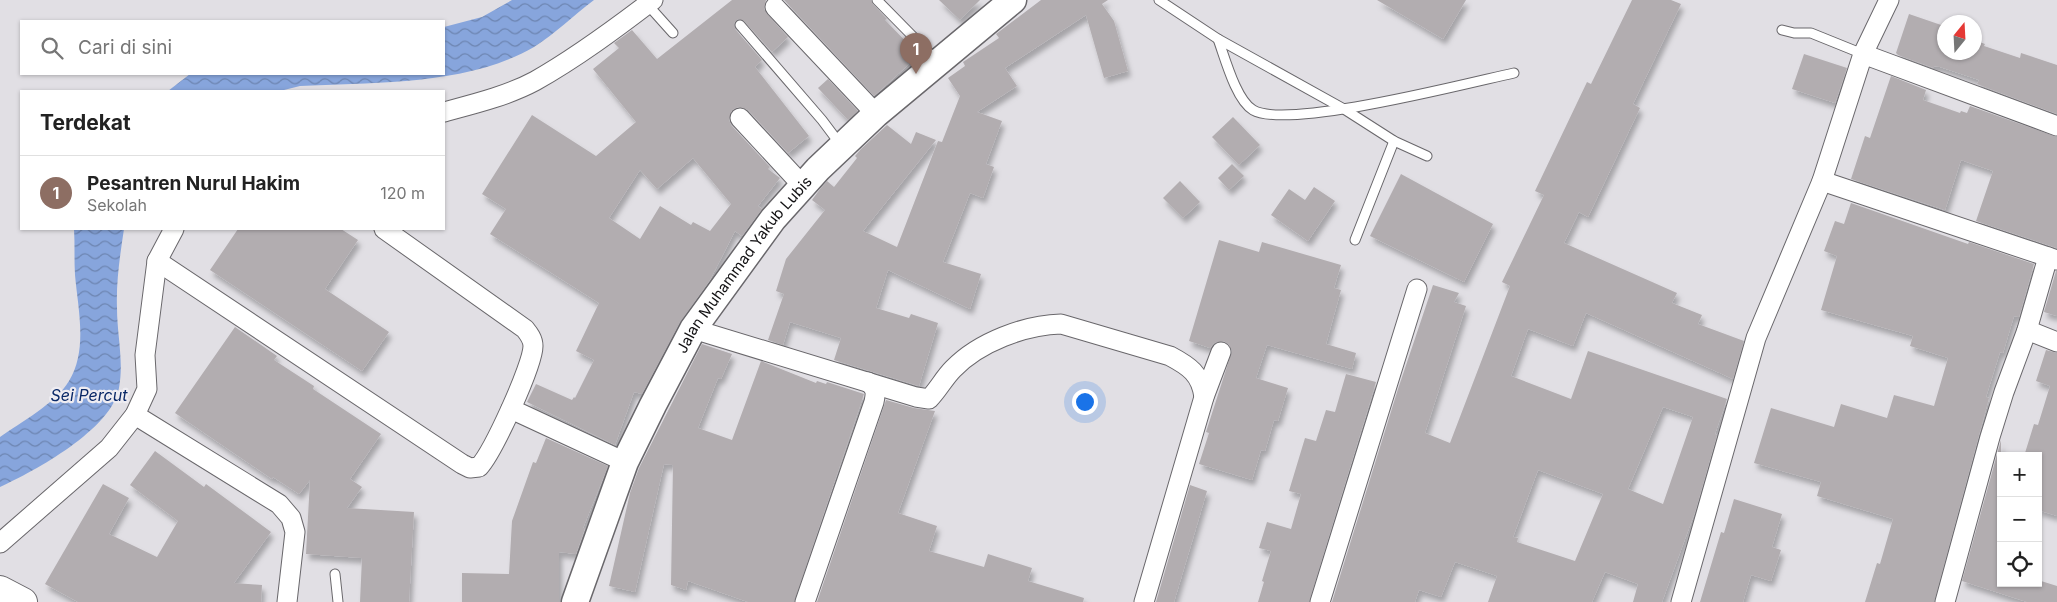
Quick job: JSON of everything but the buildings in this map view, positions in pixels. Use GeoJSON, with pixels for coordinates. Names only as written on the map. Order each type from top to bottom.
{"type":"FeatureCollection","features":[{"type":"Feature","properties":{"kind":"highway"},"geometry":{"type":"LineString","coordinates":[[0,590],[22,602]]}},
{"type":"Feature","properties":{"kind":"main road","name":"Jalan Muhammad Yakub Lubis"},"geometry":{"type":"LineString","coordinates":[[575,602],[625,462],[652,405],[693,330],[773,219],[803,186],[876,114],[939,64],[1013,0]]}},
{"type":"Feature","properties":{"kind":"street"},"geometry":{"type":"LineString","coordinates":[[1681,602],[1756,338],[1822,181],[1863,54],[1889,0]]}},
{"type":"Feature","properties":{"kind":"street"},"geometry":{"type":"LineString","coordinates":[[445,112],[489,100],[534,81],[608,34],[650,2]]}},
{"type":"Feature","properties":{"kind":"street"},"geometry":{"type":"LineString","coordinates":[[775,6],[876,114]]}},
{"type":"Feature","properties":{"kind":"street"},"geometry":{"type":"LineString","coordinates":[[1863,54],[2057,126]]}},
{"type":"Feature","properties":{"kind":"street"},"geometry":{"type":"LineString","coordinates":[[740,118],[803,186]]}},
{"type":"Feature","properties":{"kind":"street"},"geometry":{"type":"LineString","coordinates":[[1822,181],[2052,258],[1998,410],[1945,602]]}},
{"type":"Feature","properties":{"kind":"street"},"geometry":{"type":"LineString","coordinates":[[0,543],[109,448],[135,415],[146,389],[145,355],[157,261],[173,230]]}},
{"type":"Feature","properties":{"kind":"street"},"geometry":{"type":"LineString","coordinates":[[157,261],[467,467],[476,468],[482,463],[511,409],[532,357],[533,345],[531,336],[524,329],[385,230]]}},
{"type":"Feature","properties":{"kind":"street"},"geometry":{"type":"LineString","coordinates":[[1320,602],[1418,289]]}},
{"type":"Feature","properties":{"kind":"street"},"geometry":{"type":"LineString","coordinates":[[693,330],[916,397],[929,399],[951,370],[980,350],[1024,329],[1062,324],[1178,360],[1196,374],[1202,384],[1204,397]]}},
{"type":"Feature","properties":{"kind":"street"},"geometry":{"type":"LineString","coordinates":[[2027,330],[2057,342]]}},
{"type":"Feature","properties":{"kind":"street"},"geometry":{"type":"LineString","coordinates":[[1144,602],[1204,397],[1221,352]]}},
{"type":"Feature","properties":{"kind":"street"},"geometry":{"type":"LineString","coordinates":[[805,602],[874,402],[876,392],[868,382]]}},
{"type":"Feature","properties":{"kind":"street"},"geometry":{"type":"LineString","coordinates":[[511,409],[625,462]]}},
{"type":"Feature","properties":{"kind":"street"},"geometry":{"type":"LineString","coordinates":[[135,415],[280,504],[286,510],[291,518],[295,532],[287,602]]}},
{"type":"Feature","properties":{"kind":"lane"},"geometry":{"type":"LineString","coordinates":[[877,0],[939,64]]}},
{"type":"Feature","properties":{"kind":"lane"},"geometry":{"type":"LineString","coordinates":[[1159,0],[1218,39],[1344,109],[1394,141],[1427,156]]}},
{"type":"Feature","properties":{"kind":"lane"},"geometry":{"type":"LineString","coordinates":[[650,2],[673,33]]}},
{"type":"Feature","properties":{"kind":"lane"},"geometry":{"type":"LineString","coordinates":[[740,25],[822,120],[842,147]]}},
{"type":"Feature","properties":{"kind":"lane"},"geometry":{"type":"LineString","coordinates":[[1782,30],[1794,33],[1811,33],[1863,54]]}},
{"type":"Feature","properties":{"kind":"lane"},"geometry":{"type":"LineString","coordinates":[[1218,39],[1237,89],[1245,102],[1252,109],[1263,114],[1277,116],[1344,109],[1514,73]]}},
{"type":"Feature","properties":{"kind":"lane"},"geometry":{"type":"LineString","coordinates":[[1355,240],[1394,141]]}},
{"type":"Feature","properties":{"kind":"lane"},"geometry":{"type":"LineString","coordinates":[[335,574],[338,602]]}},
{"type":"Feature","properties":{"kind":"water"},"geometry":{"type":"Polygon","coordinates":[[[512,0],[594,0],[534,47],[507,60],[479,69],[420,80],[300,86],[284,90],[169,90],[189,75],[445,75],[445,27],[482,17],[512,0]]]}},
{"type":"Feature","properties":{"kind":"water","name":"Sei Percut"},"geometry":{"type":"Polygon","coordinates":[[[74,230],[124,230],[117,288],[121,368],[119,388],[113,403],[102,419],[88,433],[32,471],[0,487],[0,437],[47,405],[63,389],[75,369],[80,343],[80,329],[75,275],[74,230]]]}},
{"type":"Feature","properties":{"kind":"place","name":"Pesantren Nurul Hakim"},"geometry":{"type":"Point","coordinates":[916,74]}}]}
